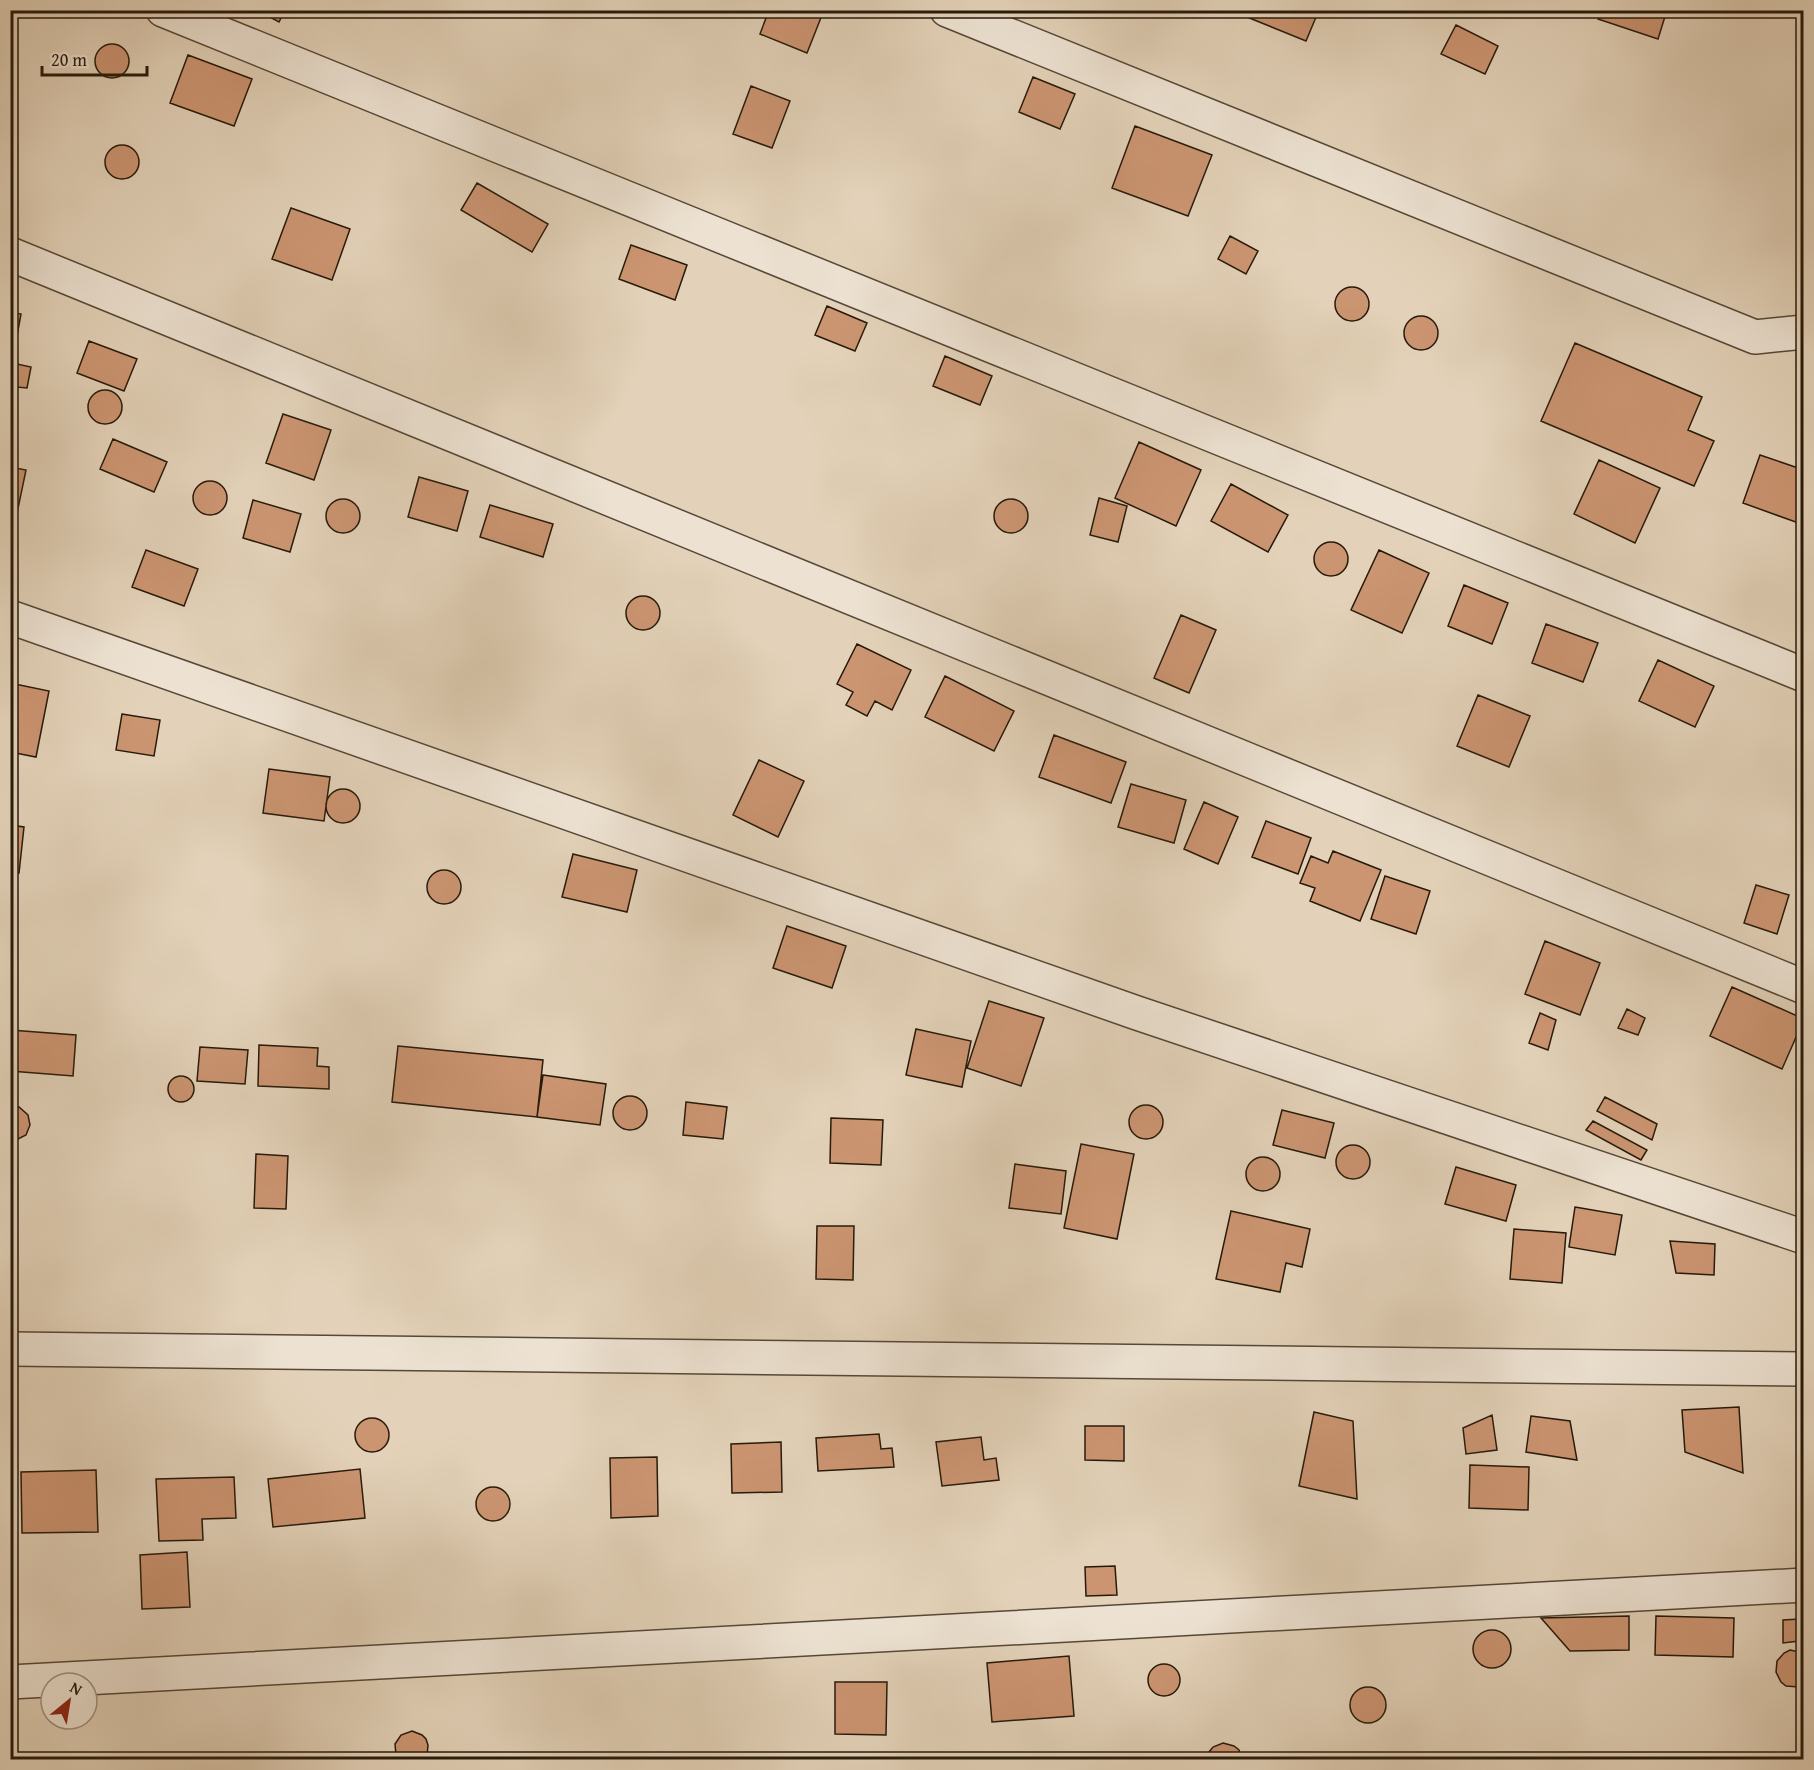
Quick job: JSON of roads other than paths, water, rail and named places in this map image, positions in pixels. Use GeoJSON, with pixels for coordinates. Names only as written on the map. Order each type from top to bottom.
{"type":"FeatureCollection","features":[{"type":"Feature","properties":{"kind":"street"},"geometry":{"type":"LineString","coordinates":[[163,10],[1803,675]]}},
{"type":"Feature","properties":{"kind":"street"},"geometry":{"type":"LineString","coordinates":[[947,10],[1755,337],[1803,332]]}},
{"type":"Feature","properties":{"kind":"street"},"geometry":{"type":"LineString","coordinates":[[10,254],[1803,987]]}},
{"type":"Feature","properties":{"kind":"street"},"geometry":{"type":"LineString","coordinates":[[10,617],[1148,1016],[1803,1237]]}},
{"type":"Feature","properties":{"kind":"street"},"geometry":{"type":"LineString","coordinates":[[10,1349],[1803,1369]]}},
{"type":"Feature","properties":{"kind":"street"},"geometry":{"type":"LineString","coordinates":[[10,1682],[1803,1585]]}}]}
